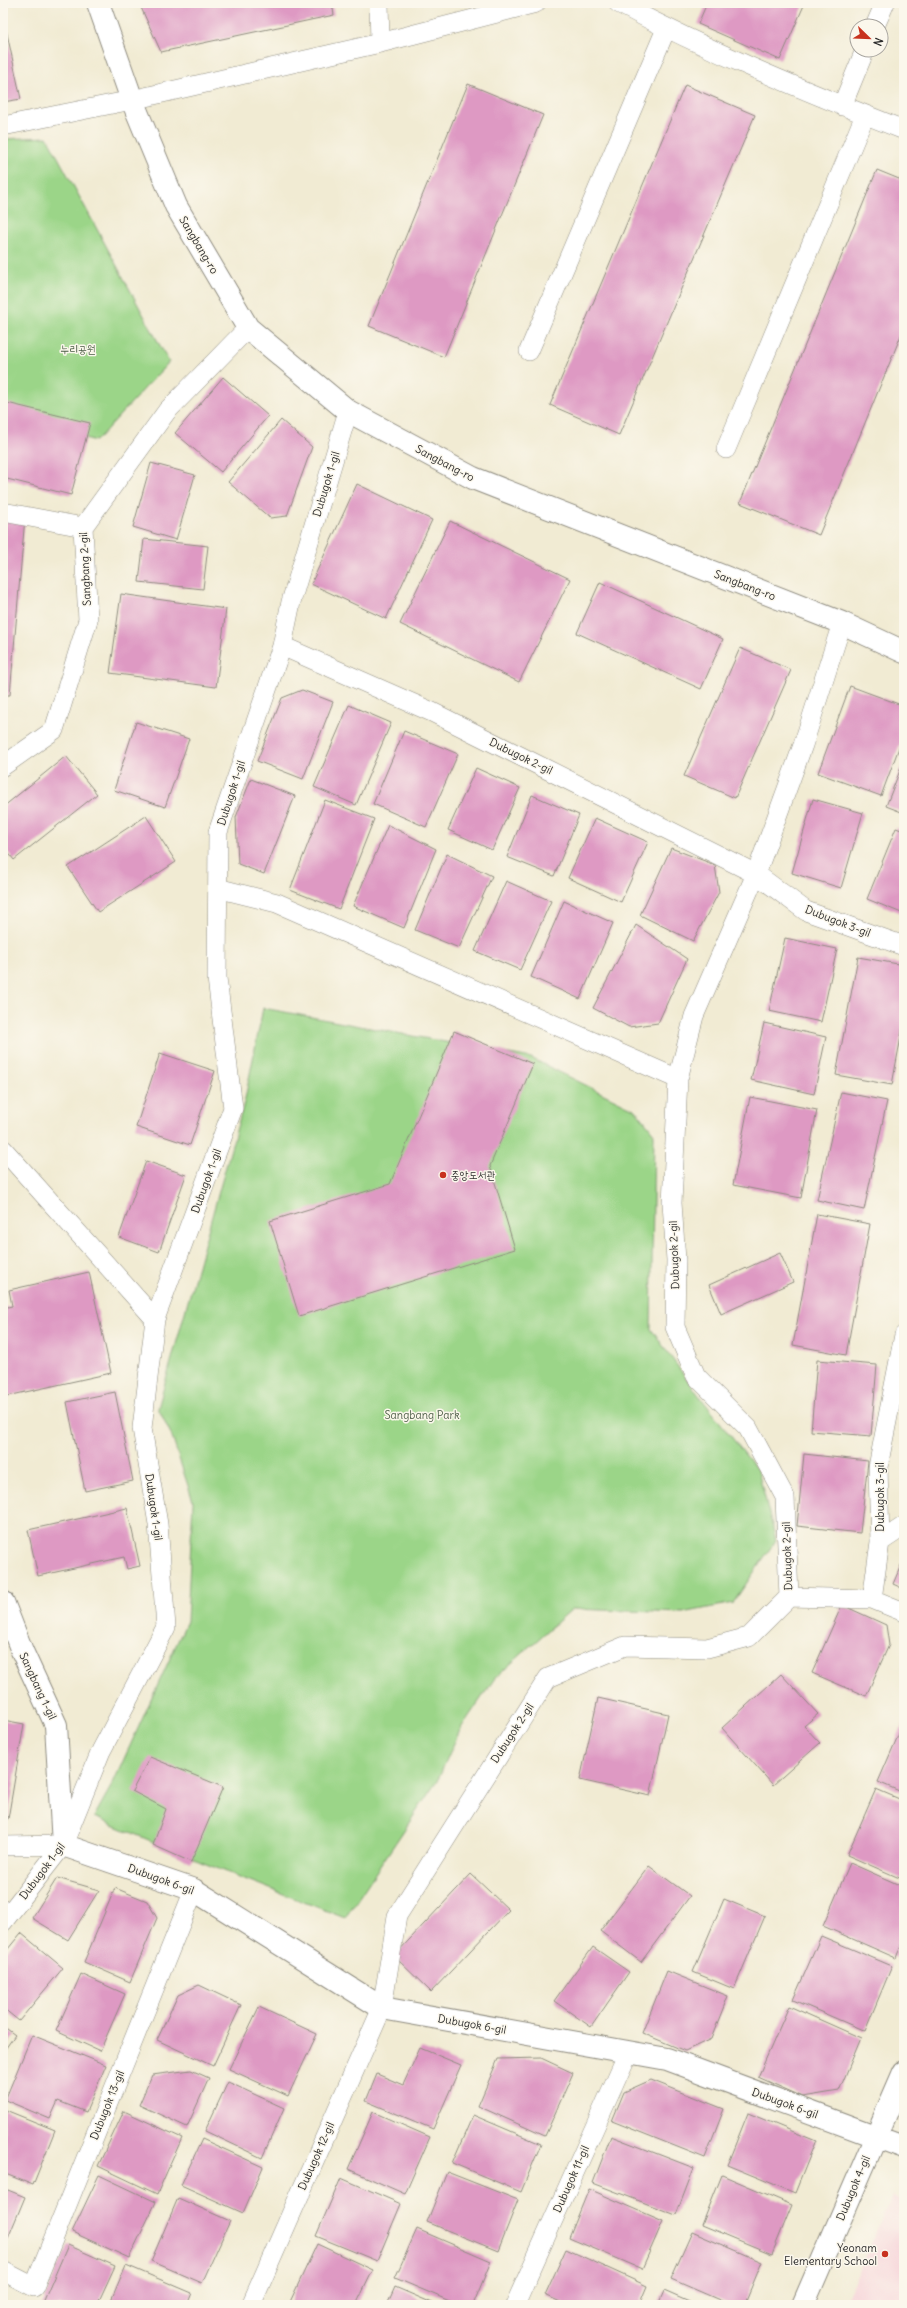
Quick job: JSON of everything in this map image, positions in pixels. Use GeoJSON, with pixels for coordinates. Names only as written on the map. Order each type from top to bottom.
{"type":"FeatureCollection","features":[{"type":"Feature","properties":{"kind":"street","name":"Sangbang-ro"},"geometry":{"type":"LineString","coordinates":[[98,3],[132,100],[176,206],[248,328],[348,411],[474,478],[842,623],[904,652]]}},
{"type":"Feature","properties":{"kind":"street","name":"Sangbang 1-gil"},"geometry":{"type":"LineString","coordinates":[[3,1602],[22,1651],[56,1725],[63,1845]]}},
{"type":"Feature","properties":{"kind":"street","name":"Dubugok 6-gil"},"geometry":{"type":"LineString","coordinates":[[63,1845],[194,1890],[382,2008],[667,2059],[904,2148]]}},
{"type":"Feature","properties":{"kind":"street","name":"Dubugok 4-gil"},"geometry":{"type":"LineString","coordinates":[[803,2305],[904,2072]]}},
{"type":"Feature","properties":{"kind":"lane"},"geometry":{"type":"LineString","coordinates":[[379,3],[380,43]]}},
{"type":"Feature","properties":{"kind":"lane"},"geometry":{"type":"LineString","coordinates":[[3,126],[132,100],[380,43],[536,3]]}},
{"type":"Feature","properties":{"kind":"lane"},"geometry":{"type":"LineString","coordinates":[[618,3],[666,29],[842,106],[904,130]]}},
{"type":"Feature","properties":{"kind":"lane"},"geometry":{"type":"LineString","coordinates":[[879,18],[885,3]]}},
{"type":"Feature","properties":{"kind":"lane"},"geometry":{"type":"LineString","coordinates":[[529,351],[666,29]]}},
{"type":"Feature","properties":{"kind":"lane"},"geometry":{"type":"LineString","coordinates":[[842,106],[863,58]]}},
{"type":"Feature","properties":{"kind":"lane"},"geometry":{"type":"LineString","coordinates":[[726,449],[865,115]]}},
{"type":"Feature","properties":{"kind":"lane","name":"Sangbang 2-gil"},"geometry":{"type":"LineString","coordinates":[[3,766],[54,730],[88,620],[83,527],[167,411],[248,328]]}},
{"type":"Feature","properties":{"kind":"lane","name":"Dubugok 1-gil"},"geometry":{"type":"LineString","coordinates":[[3,1922],[63,1845],[102,1751],[166,1627],[158,1524],[142,1428],[155,1319],[233,1108],[217,978],[218,832],[282,646],[293,595],[348,411]]}},
{"type":"Feature","properties":{"kind":"lane"},"geometry":{"type":"LineString","coordinates":[[3,512],[83,527]]}},
{"type":"Feature","properties":{"kind":"lane","name":"Dubugok 2-gil"},"geometry":{"type":"LineString","coordinates":[[382,2008],[397,1916],[548,1678],[625,1646],[707,1648],[749,1637],[789,1597],[785,1497],[748,1428],[696,1376],[675,1327],[676,1260],[672,1203],[678,1079],[694,1016],[756,874],[803,745],[842,623]]}},
{"type":"Feature","properties":{"kind":"lane","name":"Dubugok 2-gil"},"geometry":{"type":"LineString","coordinates":[[282,646],[432,712],[756,874]]}},
{"type":"Feature","properties":{"kind":"lane","name":"Dubugok 3-gil"},"geometry":{"type":"LineString","coordinates":[[756,874],[806,911],[904,946]]}},
{"type":"Feature","properties":{"kind":"lane"},"geometry":{"type":"LineString","coordinates":[[217,888],[277,903],[678,1079]]}},
{"type":"Feature","properties":{"kind":"lane"},"geometry":{"type":"LineString","coordinates":[[3,1149],[155,1319]]}},
{"type":"Feature","properties":{"kind":"lane","name":"Dubugok 3-gil"},"geometry":{"type":"LineString","coordinates":[[872,1599],[880,1542],[878,1467],[904,1336]]}},
{"type":"Feature","properties":{"kind":"lane","name":"Dubugok 3-gil"},"geometry":{"type":"LineString","coordinates":[[880,1542],[904,1526]]}},
{"type":"Feature","properties":{"kind":"lane"},"geometry":{"type":"LineString","coordinates":[[789,1597],[872,1599],[904,1612]]}},
{"type":"Feature","properties":{"kind":"lane"},"geometry":{"type":"LineString","coordinates":[[3,1846],[63,1845]]}},
{"type":"Feature","properties":{"kind":"lane","name":"Dubugok 13-gil"},"geometry":{"type":"LineString","coordinates":[[3,2271],[34,2287],[194,1890]]}},
{"type":"Feature","properties":{"kind":"lane","name":"Dubugok 12-gil"},"geometry":{"type":"LineString","coordinates":[[250,2305],[382,2008]]}},
{"type":"Feature","properties":{"kind":"lane","name":"Dubugok 11-gil"},"geometry":{"type":"LineString","coordinates":[[515,2305],[628,2053]]}},
{"type":"Feature","properties":{"kind":"shaded area","name":"Yeonam Elementary School"},"geometry":{"type":"Polygon","coordinates":[[[892,2196],[904,2202],[904,2305],[844,2305],[892,2196]]]}},
{"type":"Feature","properties":{"kind":"green space","name":"누리공원"},"geometry":{"type":"Polygon","coordinates":[[[47,137],[169,362],[96,441],[3,416],[3,139],[47,137]]]}},
{"type":"Feature","properties":{"kind":"green space","name":"Sangbang Park"},"geometry":{"type":"Polygon","coordinates":[[[263,1008],[531,1058],[636,1110],[654,1133],[651,1329],[691,1385],[758,1471],[776,1540],[733,1603],[683,1613],[572,1609],[495,1678],[461,1728],[437,1781],[345,1918],[201,1862],[94,1817],[113,1783],[187,1621],[193,1501],[171,1434],[158,1408],[245,1099],[263,1008]]]}},
{"type":"Feature","properties":{"kind":"building"},"geometry":{"type":"Polygon","coordinates":[[[139,3],[332,3],[334,15],[161,52],[139,3]]]}},
{"type":"Feature","properties":{"kind":"building"},"geometry":{"type":"Polygon","coordinates":[[[707,3],[805,3],[780,60],[698,24],[707,3]]]}},
{"type":"Feature","properties":{"kind":"building"},"geometry":{"type":"Polygon","coordinates":[[[3,29],[6,29],[21,99],[3,102],[3,29]]]}},
{"type":"Feature","properties":{"kind":"building"},"geometry":{"type":"Polygon","coordinates":[[[468,84],[543,115],[444,357],[369,326],[468,84]]]}},
{"type":"Feature","properties":{"kind":"building"},"geometry":{"type":"Polygon","coordinates":[[[685,85],[755,115],[619,435],[550,405],[685,85]]]}},
{"type":"Feature","properties":{"kind":"building"},"geometry":{"type":"Polygon","coordinates":[[[877,170],[904,181],[904,328],[819,535],[740,503],[877,170]]]}},
{"type":"Feature","properties":{"kind":"building"},"geometry":{"type":"Polygon","coordinates":[[[223,377],[268,416],[221,472],[175,433],[223,377]]]}},
{"type":"Feature","properties":{"kind":"building"},"geometry":{"type":"Polygon","coordinates":[[[3,402],[90,423],[71,495],[3,478],[3,402]]]}},
{"type":"Feature","properties":{"kind":"building"},"geometry":{"type":"Polygon","coordinates":[[[281,420],[312,447],[287,516],[270,518],[228,482],[281,420]]]}},
{"type":"Feature","properties":{"kind":"building"},"geometry":{"type":"Polygon","coordinates":[[[151,463],[195,475],[176,540],[133,527],[151,463]]]}},
{"type":"Feature","properties":{"kind":"building"},"geometry":{"type":"Polygon","coordinates":[[[357,484],[432,520],[386,619],[311,584],[357,484]]]}},
{"type":"Feature","properties":{"kind":"building"},"geometry":{"type":"Polygon","coordinates":[[[3,515],[25,517],[10,695],[3,695],[3,515]]]}},
{"type":"Feature","properties":{"kind":"building"},"geometry":{"type":"Polygon","coordinates":[[[450,521],[570,579],[519,682],[400,624],[450,521]]]}},
{"type":"Feature","properties":{"kind":"building"},"geometry":{"type":"Polygon","coordinates":[[[144,539],[208,546],[203,589],[139,582],[144,539]]]}},
{"type":"Feature","properties":{"kind":"building"},"geometry":{"type":"Polygon","coordinates":[[[600,582],[723,639],[701,689],[577,633],[600,582]]]}},
{"type":"Feature","properties":{"kind":"building"},"geometry":{"type":"Polygon","coordinates":[[[121,594],[226,609],[216,687],[110,673],[121,594]]]}},
{"type":"Feature","properties":{"kind":"building"},"geometry":{"type":"Polygon","coordinates":[[[740,648],[791,670],[735,798],[684,776],[740,648]]]}},
{"type":"Feature","properties":{"kind":"building"},"geometry":{"type":"Polygon","coordinates":[[[850,686],[904,706],[904,734],[881,796],[818,773],[850,686]]]}},
{"type":"Feature","properties":{"kind":"building"},"geometry":{"type":"Polygon","coordinates":[[[302,690],[333,702],[303,779],[257,761],[282,698],[302,690]]]}},
{"type":"Feature","properties":{"kind":"building"},"geometry":{"type":"Polygon","coordinates":[[[349,705],[391,723],[356,805],[314,787],[349,705]]]}},
{"type":"Feature","properties":{"kind":"building"},"geometry":{"type":"Polygon","coordinates":[[[136,722],[189,739],[165,807],[114,790],[136,722]]]}},
{"type":"Feature","properties":{"kind":"building"},"geometry":{"type":"Polygon","coordinates":[[[404,731],[458,754],[426,827],[373,804],[404,731]]]}},
{"type":"Feature","properties":{"kind":"building"},"geometry":{"type":"Polygon","coordinates":[[[66,756],[97,794],[14,860],[3,846],[3,807],[66,756]]]}},
{"type":"Feature","properties":{"kind":"building"},"geometry":{"type":"Polygon","coordinates":[[[904,760],[904,813],[886,806],[904,760]]]}},
{"type":"Feature","properties":{"kind":"building"},"geometry":{"type":"Polygon","coordinates":[[[476,768],[520,788],[492,850],[448,830],[476,768]]]}},
{"type":"Feature","properties":{"kind":"building"},"geometry":{"type":"Polygon","coordinates":[[[251,779],[295,796],[264,874],[238,864],[236,817],[251,779]]]}},
{"type":"Feature","properties":{"kind":"building"},"geometry":{"type":"Polygon","coordinates":[[[532,795],[579,815],[554,876],[507,857],[532,795]]]}},
{"type":"Feature","properties":{"kind":"building"},"geometry":{"type":"Polygon","coordinates":[[[813,799],[863,813],[841,888],[792,873],[813,799]]]}},
{"type":"Feature","properties":{"kind":"building"},"geometry":{"type":"Polygon","coordinates":[[[325,800],[374,819],[339,909],[290,890],[325,800]]]}},
{"type":"Feature","properties":{"kind":"building"},"geometry":{"type":"Polygon","coordinates":[[[146,816],[176,862],[98,912],[68,867],[146,816]]]}},
{"type":"Feature","properties":{"kind":"building"},"geometry":{"type":"Polygon","coordinates":[[[595,818],[648,842],[621,902],[568,878],[595,818]]]}},
{"type":"Feature","properties":{"kind":"building"},"geometry":{"type":"Polygon","coordinates":[[[388,825],[436,849],[404,928],[353,906],[388,825]]]}},
{"type":"Feature","properties":{"kind":"building"},"geometry":{"type":"Polygon","coordinates":[[[896,828],[904,831],[904,914],[867,899],[896,828]]]}},
{"type":"Feature","properties":{"kind":"building"},"geometry":{"type":"Polygon","coordinates":[[[671,848],[715,865],[719,892],[693,941],[640,915],[671,848]]]}},
{"type":"Feature","properties":{"kind":"building"},"geometry":{"type":"Polygon","coordinates":[[[447,854],[492,876],[459,948],[415,930],[447,854]]]}},
{"type":"Feature","properties":{"kind":"building"},"geometry":{"type":"Polygon","coordinates":[[[506,881],[551,901],[520,970],[475,951],[506,881]]]}},
{"type":"Feature","properties":{"kind":"building"},"geometry":{"type":"Polygon","coordinates":[[[564,901],[613,923],[580,999],[531,977],[564,901]]]}},
{"type":"Feature","properties":{"kind":"building"},"geometry":{"type":"Polygon","coordinates":[[[636,925],[687,959],[658,1023],[629,1027],[593,1008],[636,925]]]}},
{"type":"Feature","properties":{"kind":"building"},"geometry":{"type":"Polygon","coordinates":[[[785,938],[837,949],[821,1022],[769,1011],[785,938]]]}},
{"type":"Feature","properties":{"kind":"building"},"geometry":{"type":"Polygon","coordinates":[[[858,957],[904,965],[904,1020],[892,1085],[836,1075],[858,957]]]}},
{"type":"Feature","properties":{"kind":"building"},"geometry":{"type":"Polygon","coordinates":[[[764,1023],[826,1037],[814,1094],[751,1080],[764,1023]]]}},
{"type":"Feature","properties":{"kind":"building","name":"중앙도서관"},"geometry":{"type":"Polygon","coordinates":[[[454,1031],[533,1064],[490,1166],[515,1249],[299,1316],[270,1221],[390,1184],[454,1031]]]}},
{"type":"Feature","properties":{"kind":"building"},"geometry":{"type":"Polygon","coordinates":[[[160,1053],[215,1071],[190,1145],[136,1127],[160,1053]]]}},
{"type":"Feature","properties":{"kind":"building"},"geometry":{"type":"Polygon","coordinates":[[[841,1092],[887,1101],[864,1210],[817,1200],[841,1092]]]}},
{"type":"Feature","properties":{"kind":"building"},"geometry":{"type":"Polygon","coordinates":[[[750,1097],[817,1110],[801,1198],[733,1185],[750,1097]]]}},
{"type":"Feature","properties":{"kind":"building"},"geometry":{"type":"Polygon","coordinates":[[[146,1161],[186,1175],[159,1252],[119,1237],[146,1161]]]}},
{"type":"Feature","properties":{"kind":"building"},"geometry":{"type":"Polygon","coordinates":[[[817,1214],[870,1224],[846,1355],[793,1345],[817,1214]]]}},
{"type":"Feature","properties":{"kind":"building"},"geometry":{"type":"Polygon","coordinates":[[[780,1253],[793,1282],[721,1314],[709,1285],[780,1253]]]}},
{"type":"Feature","properties":{"kind":"building"},"geometry":{"type":"Polygon","coordinates":[[[89,1272],[111,1373],[3,1397],[3,1308],[12,1306],[9,1290],[89,1272]]]}},
{"type":"Feature","properties":{"kind":"building"},"geometry":{"type":"Polygon","coordinates":[[[817,1360],[877,1365],[871,1436],[811,1431],[817,1360]]]}},
{"type":"Feature","properties":{"kind":"building"},"geometry":{"type":"Polygon","coordinates":[[[115,1392],[133,1481],[85,1491],[67,1402],[115,1392]]]}},
{"type":"Feature","properties":{"kind":"building"},"geometry":{"type":"Polygon","coordinates":[[[804,1454],[868,1461],[860,1533],[797,1526],[804,1454]]]}},
{"type":"Feature","properties":{"kind":"building"},"geometry":{"type":"Polygon","coordinates":[[[127,1508],[140,1566],[127,1569],[124,1557],[38,1576],[28,1530],[127,1508]]]}},
{"type":"Feature","properties":{"kind":"building"},"geometry":{"type":"Polygon","coordinates":[[[904,1558],[904,1589],[893,1584],[904,1558]]]}},
{"type":"Feature","properties":{"kind":"building"},"geometry":{"type":"Polygon","coordinates":[[[842,1605],[886,1625],[889,1645],[866,1696],[812,1673],[842,1605]]]}},
{"type":"Feature","properties":{"kind":"building"},"geometry":{"type":"Polygon","coordinates":[[[781,1674],[818,1714],[804,1726],[820,1743],[773,1785],[722,1728],[781,1674]]]}},
{"type":"Feature","properties":{"kind":"building"},"geometry":{"type":"Polygon","coordinates":[[[598,1698],[668,1714],[650,1796],[580,1780],[598,1698]]]}},
{"type":"Feature","properties":{"kind":"building"},"geometry":{"type":"Polygon","coordinates":[[[3,1720],[24,1724],[8,1819],[3,1818],[3,1720]]]}},
{"type":"Feature","properties":{"kind":"building"},"geometry":{"type":"Polygon","coordinates":[[[904,1722],[904,1793],[878,1782],[904,1722]]]}},
{"type":"Feature","properties":{"kind":"building"},"geometry":{"type":"Polygon","coordinates":[[[150,1757],[223,1787],[191,1862],[153,1845],[166,1809],[132,1791],[150,1757]]]}},
{"type":"Feature","properties":{"kind":"building"},"geometry":{"type":"Polygon","coordinates":[[[876,1789],[904,1801],[904,1880],[847,1855],[876,1789]]]}},
{"type":"Feature","properties":{"kind":"building"},"geometry":{"type":"Polygon","coordinates":[[[850,1863],[904,1887],[904,1938],[896,1958],[823,1926],[850,1863]]]}},
{"type":"Feature","properties":{"kind":"building"},"geometry":{"type":"Polygon","coordinates":[[[649,1866],[690,1896],[641,1962],[600,1931],[649,1866]]]}},
{"type":"Feature","properties":{"kind":"building"},"geometry":{"type":"Polygon","coordinates":[[[471,1874],[509,1910],[431,1992],[394,1956],[471,1874]]]}},
{"type":"Feature","properties":{"kind":"building"},"geometry":{"type":"Polygon","coordinates":[[[57,1878],[99,1890],[68,1940],[32,1918],[57,1878]]]}},
{"type":"Feature","properties":{"kind":"building"},"geometry":{"type":"Polygon","coordinates":[[[115,1888],[147,1901],[157,1918],[130,1982],[84,1962],[115,1888]]]}},
{"type":"Feature","properties":{"kind":"building"},"geometry":{"type":"Polygon","coordinates":[[[724,1899],[765,1916],[734,1989],[693,1972],[724,1899]]]}},
{"type":"Feature","properties":{"kind":"building"},"geometry":{"type":"Polygon","coordinates":[[[21,1933],[63,1968],[19,2021],[3,2008],[3,1955],[21,1933]]]}},
{"type":"Feature","properties":{"kind":"building"},"geometry":{"type":"Polygon","coordinates":[[[821,1936],[892,1966],[865,2031],[793,2000],[821,1936]]]}},
{"type":"Feature","properties":{"kind":"building"},"geometry":{"type":"Polygon","coordinates":[[[593,1947],[629,1972],[591,2027],[554,2001],[593,1947]]]}},
{"type":"Feature","properties":{"kind":"building"},"geometry":{"type":"Polygon","coordinates":[[[667,1971],[728,1996],[711,2039],[685,2051],[642,2033],[667,1971]]]}},
{"type":"Feature","properties":{"kind":"building"},"geometry":{"type":"Polygon","coordinates":[[[81,1974],[125,1994],[100,2051],[56,2031],[81,1974]]]}},
{"type":"Feature","properties":{"kind":"building"},"geometry":{"type":"Polygon","coordinates":[[[199,1985],[241,2005],[213,2066],[157,2040],[178,1995],[199,1985]]]}},
{"type":"Feature","properties":{"kind":"building"},"geometry":{"type":"Polygon","coordinates":[[[789,2006],[861,2038],[839,2091],[803,2097],[758,2077],[789,2006]]]}},
{"type":"Feature","properties":{"kind":"building"},"geometry":{"type":"Polygon","coordinates":[[[259,2007],[317,2034],[288,2096],[229,2069],[259,2007]]]}},
{"type":"Feature","properties":{"kind":"building"},"geometry":{"type":"Polygon","coordinates":[[[3,2026],[15,2035],[3,2052],[3,2026]]]}},
{"type":"Feature","properties":{"kind":"building"},"geometry":{"type":"Polygon","coordinates":[[[32,2035],[106,2065],[86,2112],[58,2101],[50,2119],[5,2100],[32,2035]]]}},
{"type":"Feature","properties":{"kind":"building"},"geometry":{"type":"Polygon","coordinates":[[[420,2048],[461,2065],[433,2129],[366,2101],[377,2074],[403,2085],[420,2048]]]}},
{"type":"Feature","properties":{"kind":"building"},"geometry":{"type":"Polygon","coordinates":[[[541,2058],[573,2073],[545,2136],[478,2106],[498,2059],[541,2058]]]}},
{"type":"Feature","properties":{"kind":"building"},"geometry":{"type":"Polygon","coordinates":[[[191,2070],[209,2078],[187,2127],[139,2105],[152,2075],[191,2070]]]}},
{"type":"Feature","properties":{"kind":"building"},"geometry":{"type":"Polygon","coordinates":[[[651,2080],[724,2109],[705,2158],[612,2121],[624,2092],[651,2080]]]}},
{"type":"Feature","properties":{"kind":"building"},"geometry":{"type":"Polygon","coordinates":[[[228,2082],[284,2108],[262,2158],[205,2131],[228,2082]]]}},
{"type":"Feature","properties":{"kind":"building"},"geometry":{"type":"Polygon","coordinates":[[[3,2109],[55,2130],[33,2185],[3,2173],[3,2109]]]}},
{"type":"Feature","properties":{"kind":"building"},"geometry":{"type":"Polygon","coordinates":[[[124,2111],[182,2138],[157,2194],[98,2166],[124,2111]]]}},
{"type":"Feature","properties":{"kind":"building"},"geometry":{"type":"Polygon","coordinates":[[[373,2112],[430,2137],[405,2194],[348,2169],[373,2112]]]}},
{"type":"Feature","properties":{"kind":"building"},"geometry":{"type":"Polygon","coordinates":[[[748,2113],[816,2141],[795,2193],[727,2165],[748,2113]]]}},
{"type":"Feature","properties":{"kind":"building"},"geometry":{"type":"Polygon","coordinates":[[[473,2115],[541,2144],[521,2192],[452,2163],[473,2115]]]}},
{"type":"Feature","properties":{"kind":"building"},"geometry":{"type":"Polygon","coordinates":[[[611,2136],[694,2168],[676,2215],[593,2183],[611,2136]]]}},
{"type":"Feature","properties":{"kind":"building"},"geometry":{"type":"Polygon","coordinates":[[[202,2139],[263,2167],[243,2213],[181,2185],[202,2139]]]}},
{"type":"Feature","properties":{"kind":"building"},"geometry":{"type":"Polygon","coordinates":[[[447,2172],[518,2200],[498,2251],[427,2222],[447,2172]]]}},
{"type":"Feature","properties":{"kind":"building"},"geometry":{"type":"Polygon","coordinates":[[[99,2175],[156,2202],[129,2258],[72,2232],[99,2175]]]}},
{"type":"Feature","properties":{"kind":"building"},"geometry":{"type":"Polygon","coordinates":[[[722,2175],[792,2205],[772,2254],[702,2225],[722,2175]]]}},
{"type":"Feature","properties":{"kind":"building"},"geometry":{"type":"Polygon","coordinates":[[[341,2178],[401,2204],[377,2261],[316,2236],[341,2178]]]}},
{"type":"Feature","properties":{"kind":"building"},"geometry":{"type":"Polygon","coordinates":[[[3,2188],[25,2197],[8,2238],[3,2241],[3,2188]]]}},
{"type":"Feature","properties":{"kind":"building"},"geometry":{"type":"Polygon","coordinates":[[[589,2189],[663,2221],[642,2269],[569,2238],[589,2189]]]}},
{"type":"Feature","properties":{"kind":"building"},"geometry":{"type":"Polygon","coordinates":[[[178,2198],[230,2221],[202,2283],[151,2261],[178,2198]]]}},
{"type":"Feature","properties":{"kind":"building"},"geometry":{"type":"Polygon","coordinates":[[[417,2229],[491,2261],[473,2305],[459,2305],[395,2278],[417,2229]]]}},
{"type":"Feature","properties":{"kind":"building"},"geometry":{"type":"Polygon","coordinates":[[[692,2232],[762,2262],[744,2305],[731,2305],[671,2279],[692,2232]]]}},
{"type":"Feature","properties":{"kind":"building"},"geometry":{"type":"Polygon","coordinates":[[[317,2244],[373,2270],[356,2305],[289,2304],[317,2244]]]}},
{"type":"Feature","properties":{"kind":"building"},"geometry":{"type":"Polygon","coordinates":[[[68,2245],[115,2266],[97,2305],[42,2305],[68,2245]]]}},
{"type":"Feature","properties":{"kind":"building"},"geometry":{"type":"Polygon","coordinates":[[[566,2249],[647,2286],[639,2305],[567,2305],[545,2295],[566,2249]]]}},
{"type":"Feature","properties":{"kind":"building"},"geometry":{"type":"Polygon","coordinates":[[[126,2265],[192,2293],[187,2305],[109,2305],[126,2265]]]}},
{"type":"Feature","properties":{"kind":"building"},"geometry":{"type":"Polygon","coordinates":[[[395,2287],[437,2305],[387,2305],[395,2287]]]}},
{"type":"Feature","properties":{"kind":"building"},"geometry":{"type":"Polygon","coordinates":[[[664,2291],[696,2305],[658,2305],[664,2291]]]}},
{"type":"Feature","properties":{"kind":"place","name":"중앙도서관"},"geometry":{"type":"Point","coordinates":[443,1175]}},
{"type":"Feature","properties":{"kind":"place","name":"Yeonam Elementary School"},"geometry":{"type":"Point","coordinates":[885,2254]}}]}
